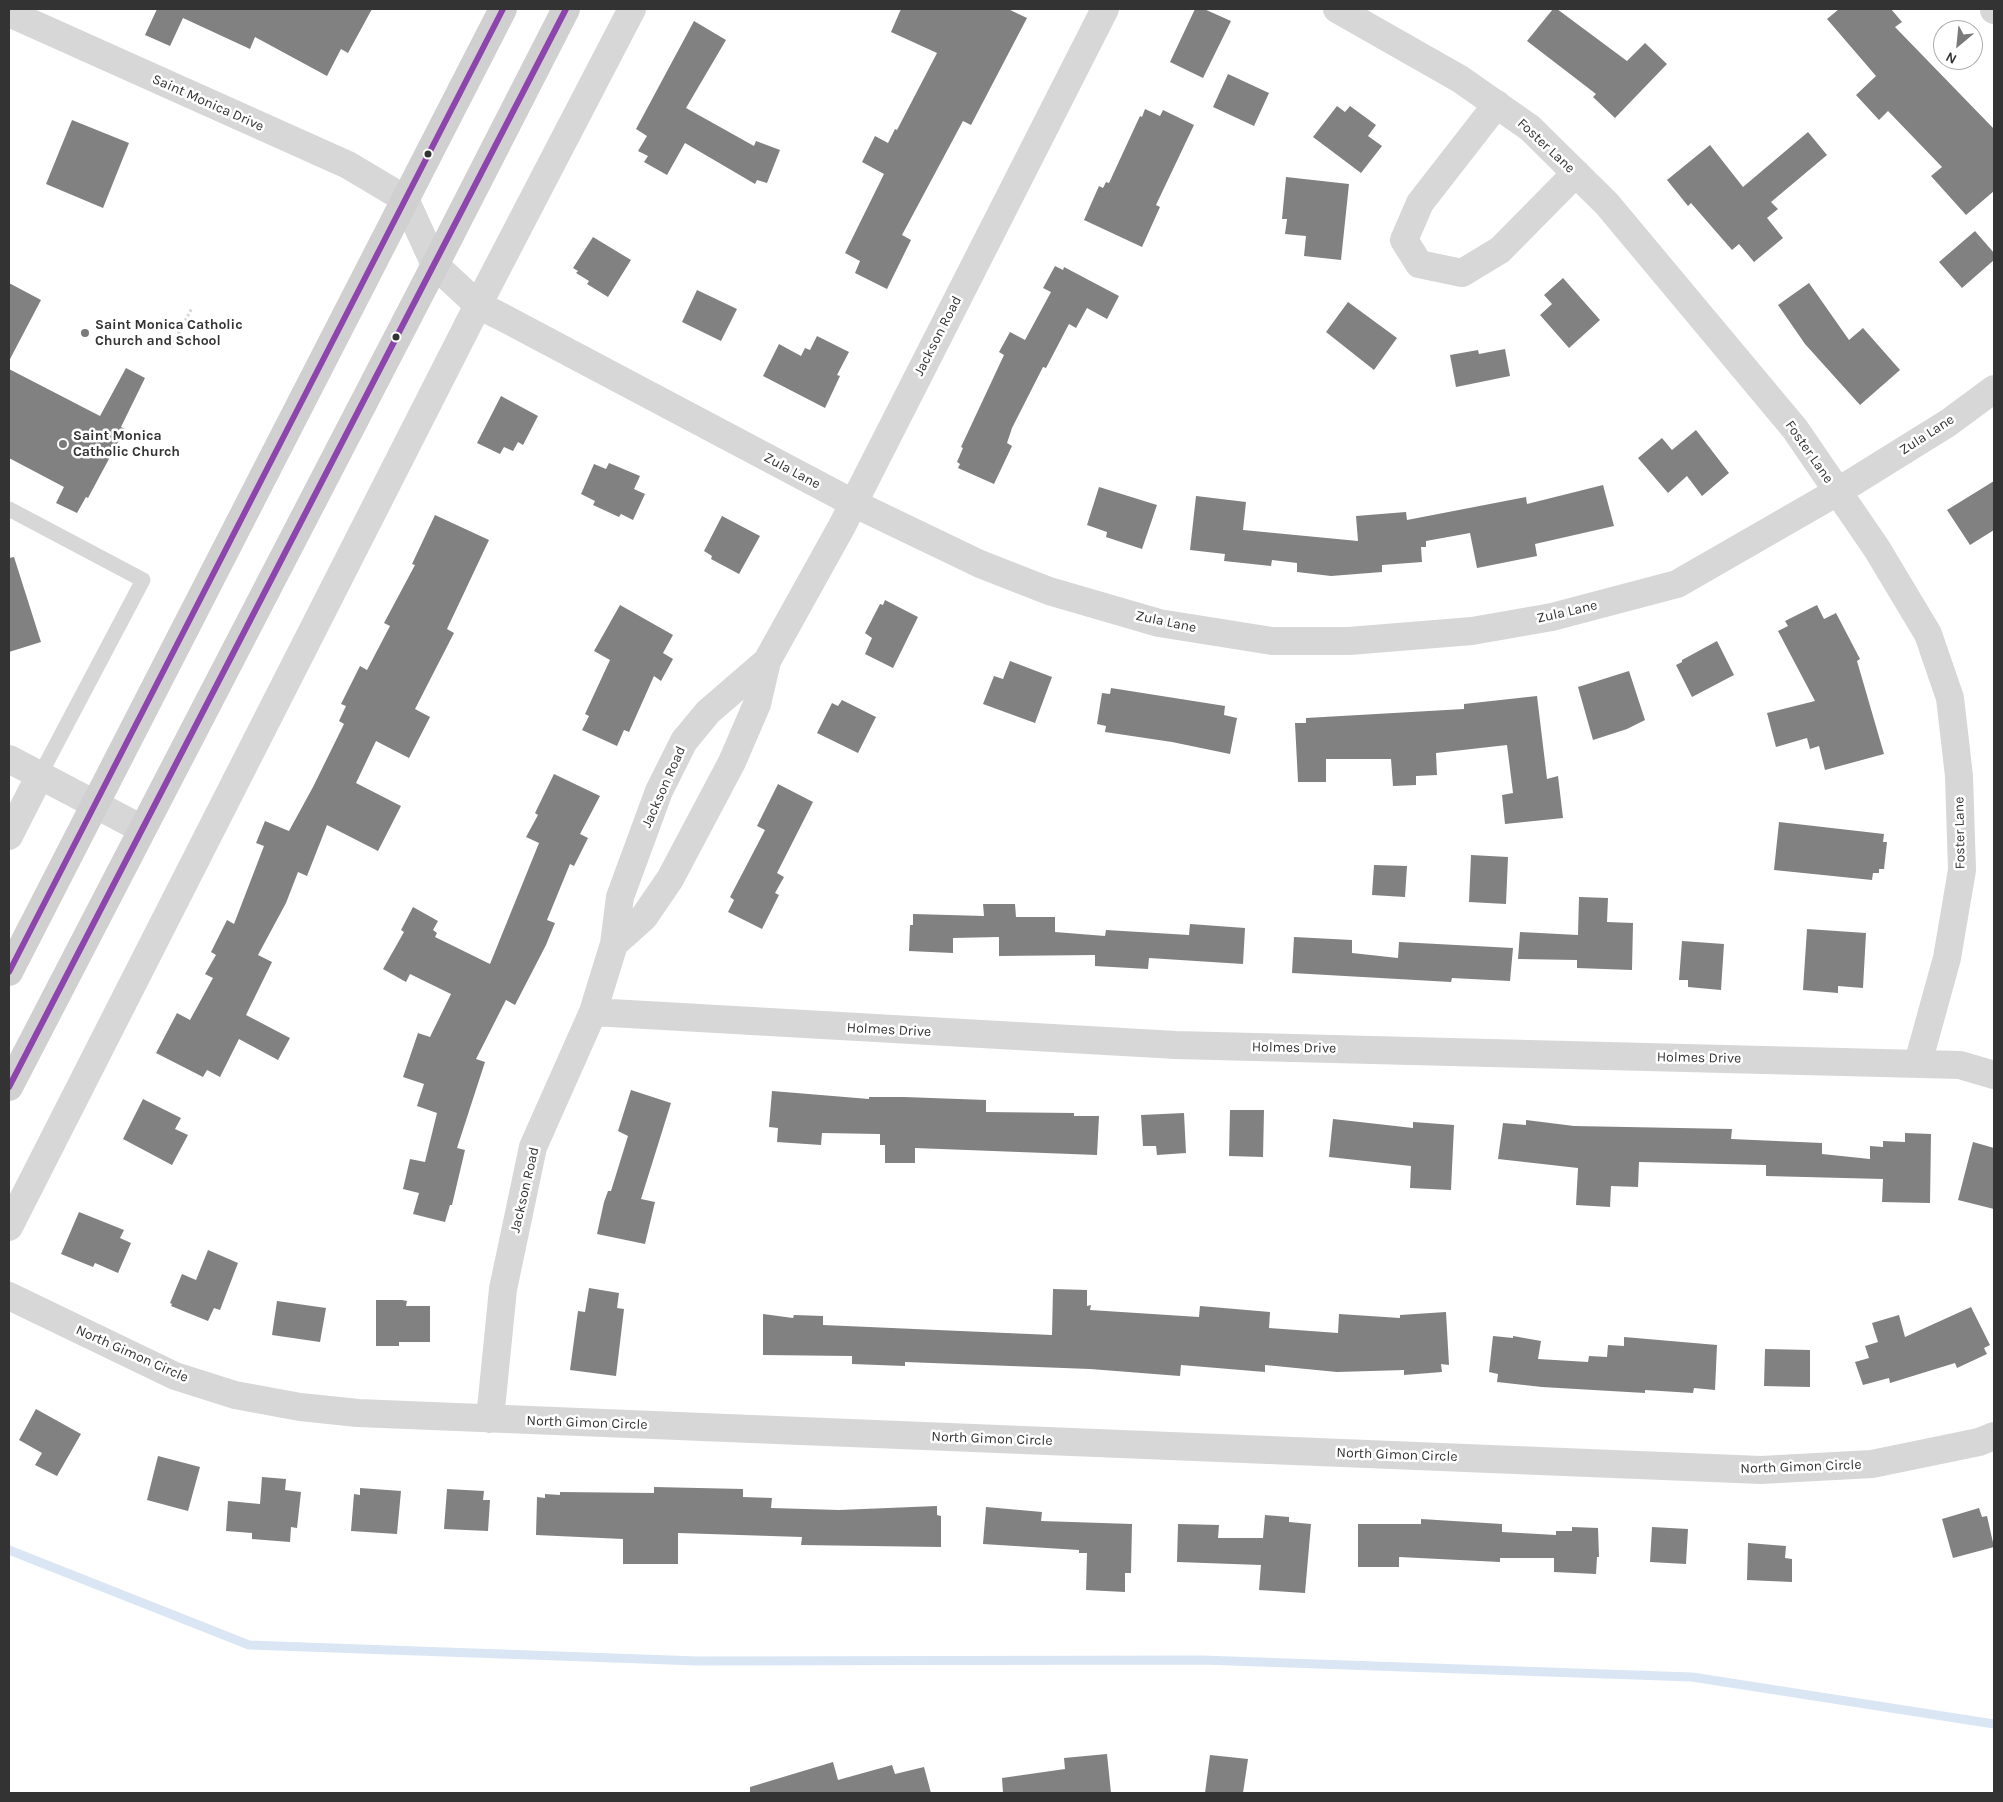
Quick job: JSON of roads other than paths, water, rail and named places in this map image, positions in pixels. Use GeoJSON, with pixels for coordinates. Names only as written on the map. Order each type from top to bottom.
{"type":"FeatureCollection","features":[{"type":"Feature","properties":{"kind":"main road"},"geometry":{"type":"LineString","coordinates":[[9,972],[503,9]]}},
{"type":"Feature","properties":{"kind":"main road"},"geometry":{"type":"LineString","coordinates":[[9,1087],[435,266],[566,9]]}},
{"type":"Feature","properties":{"kind":"street"},"geometry":{"type":"LineString","coordinates":[[9,1227],[478,305],[632,9]]}},
{"type":"Feature","properties":{"kind":"street","name":"Jackson Road"},"geometry":{"type":"LineString","coordinates":[[614,944],[644,916],[670,879],[732,762],[757,704],[766,661],[852,503],[1105,9]]}},
{"type":"Feature","properties":{"kind":"street","name":"Foster Lane"},"geometry":{"type":"LineString","coordinates":[[1337,9],[1460,79],[1530,128],[1607,204],[1794,430],[1877,549],[1928,634],[1950,698],[1959,776],[1962,870],[1947,958],[1918,1063]]}},
{"type":"Feature","properties":{"kind":"street","name":"Saint Monica Drive"},"geometry":{"type":"LineString","coordinates":[[9,13],[348,165],[405,198]]}},
{"type":"Feature","properties":{"kind":"street"},"geometry":{"type":"LineString","coordinates":[[1496,104],[1420,203],[1404,240],[1419,264],[1462,273],[1500,250],[1576,173]]}},
{"type":"Feature","properties":{"kind":"street","name":"Zula Lane"},"geometry":{"type":"LineString","coordinates":[[405,198],[435,266],[478,305],[852,503],[980,564],[1049,591],[1159,623],[1272,641],[1349,641],[1472,631],[1552,617],[1677,584],[1837,492],[1948,423],[1994,389]]}},
{"type":"Feature","properties":{"kind":"street","name":"Jackson Road"},"geometry":{"type":"LineString","coordinates":[[490,1419],[503,1288],[533,1147],[593,1012],[614,944],[620,897],[659,791],[684,741],[708,712],[766,661]]}},
{"type":"Feature","properties":{"kind":"street"},"geometry":{"type":"LineString","coordinates":[[9,759],[142,829]]}},
{"type":"Feature","properties":{"kind":"street"},"geometry":{"type":"LineString","coordinates":[[9,836],[40,775]]}},
{"type":"Feature","properties":{"kind":"street","name":"Holmes Drive"},"geometry":{"type":"LineString","coordinates":[[593,1012],[1176,1045],[1960,1064],[1994,1074]]}},
{"type":"Feature","properties":{"kind":"street","name":"North Gimon Circle"},"geometry":{"type":"LineString","coordinates":[[9,1296],[175,1376],[235,1395],[300,1407],[358,1413],[1761,1470],[1872,1464],[1979,1442],[1994,1436]]}},
{"type":"Feature","properties":{"kind":"lane"},"geometry":{"type":"LineString","coordinates":[[9,510],[143,580],[40,775]]}},
{"type":"Feature","properties":{"kind":"waterway"},"geometry":{"type":"LineString","coordinates":[[9,1550],[249,1645],[698,1661],[1202,1660],[1692,1677],[1994,1724]]}},
{"type":"Feature","properties":{"kind":"place","name":"Saint Monica Catholic Church and School"},"geometry":{"type":"Point","coordinates":[85,333]}},
{"type":"Feature","properties":{"kind":"place","name":"Saint Monica Catholic Church"},"geometry":{"type":"Point","coordinates":[63,444]}}]}
